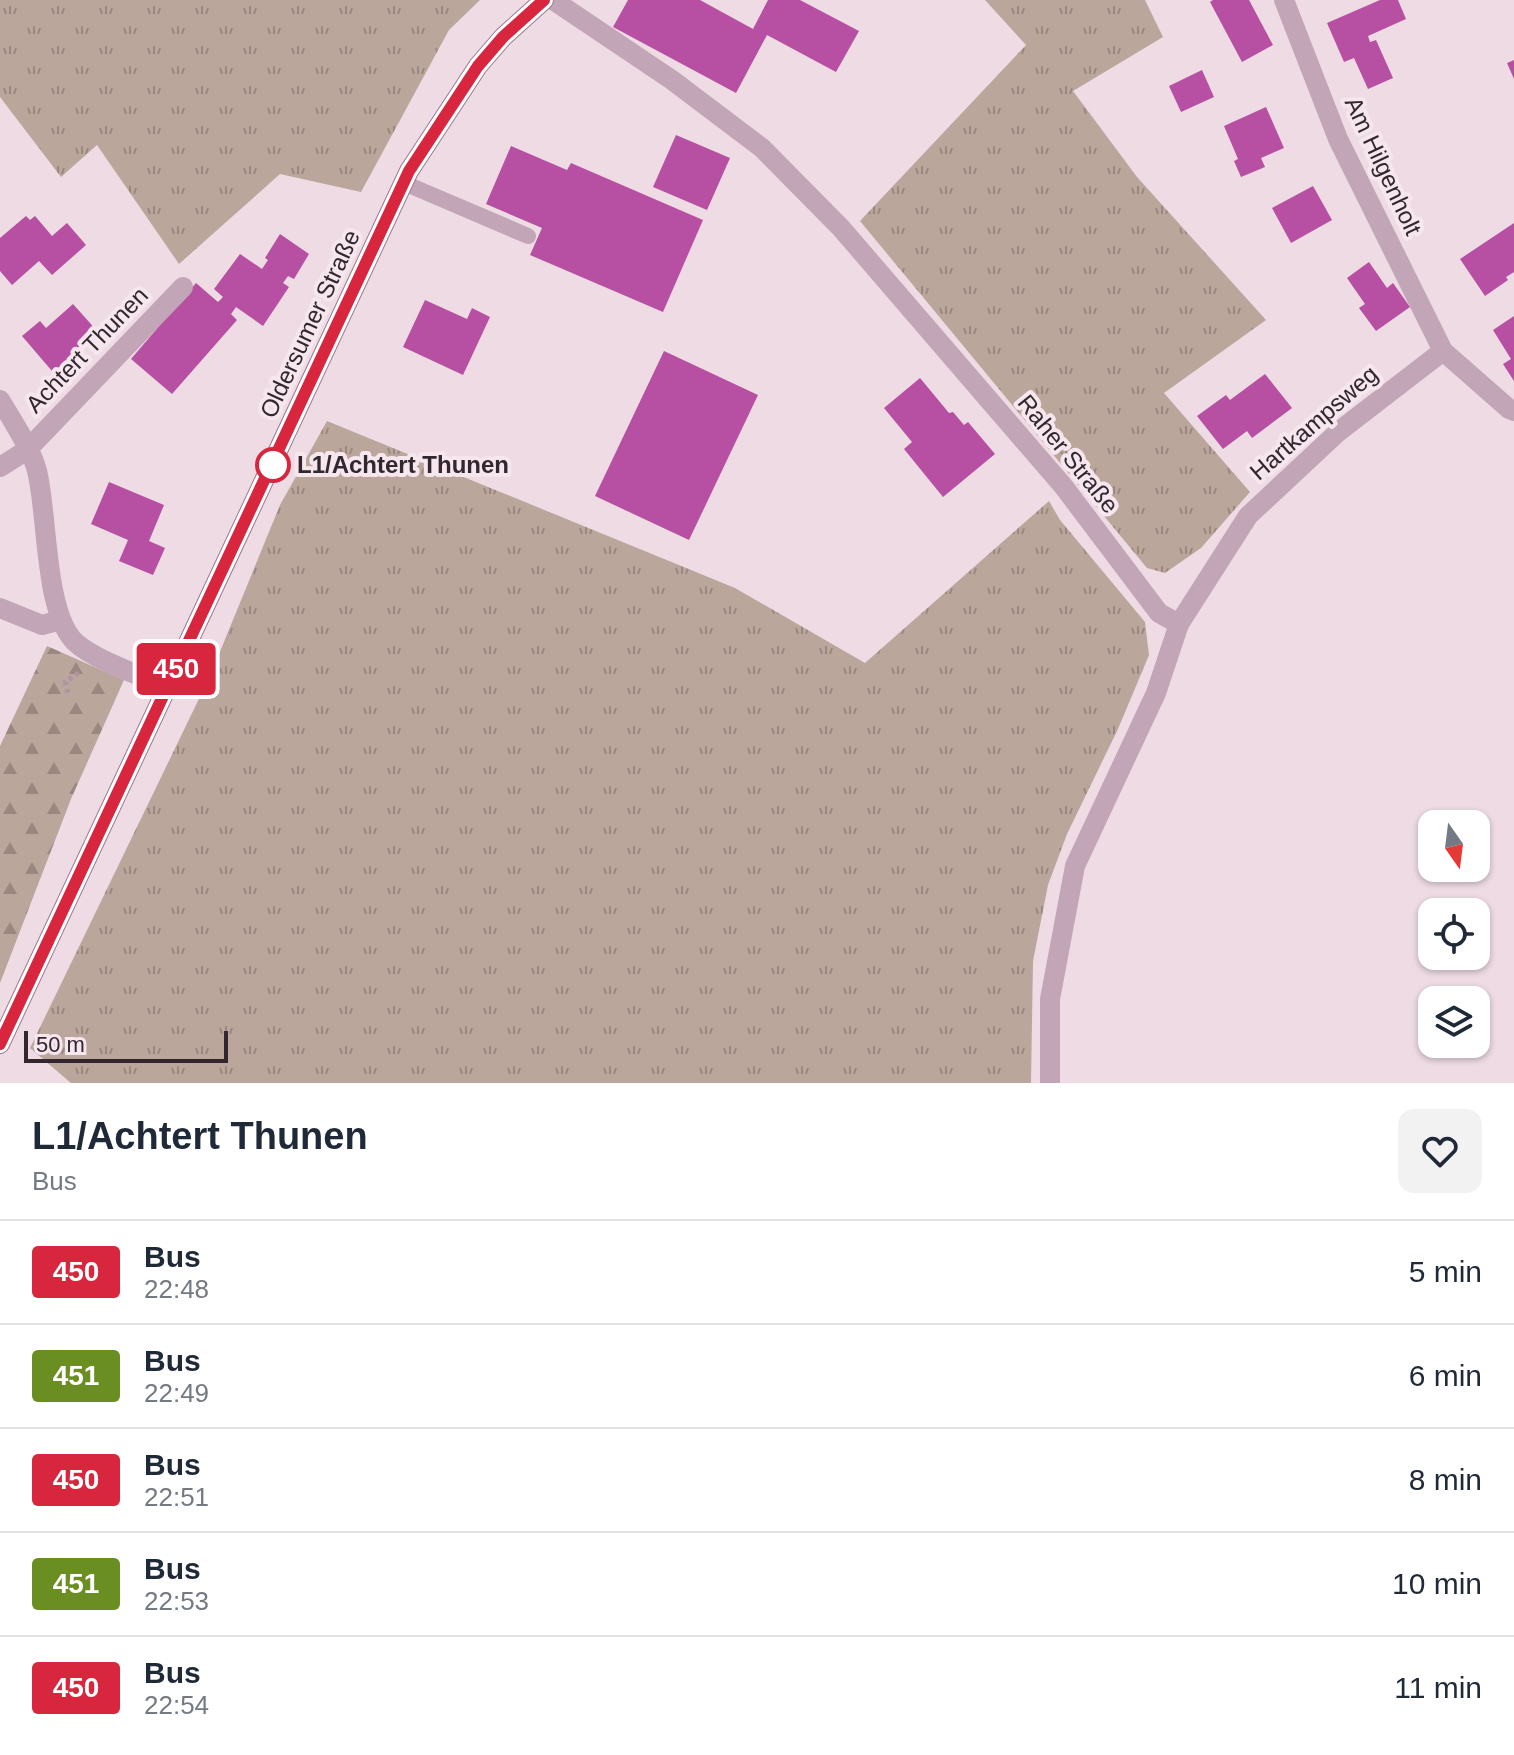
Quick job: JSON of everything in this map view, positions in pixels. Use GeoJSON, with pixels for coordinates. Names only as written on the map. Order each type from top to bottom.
{"type":"FeatureCollection","features":[{"type":"Feature","properties":{"kind":"main road","name":"Oldersumer Straße"},"geometry":{"type":"LineString","coordinates":[[0,1044],[409,171],[478,66],[503,37],[544,0]]}},
{"type":"Feature","properties":{"kind":"street","name":"Raher Straße"},"geometry":{"type":"LineString","coordinates":[[553,0],[672,80],[762,148],[841,228],[1064,487],[1159,613],[1179,624]]}},
{"type":"Feature","properties":{"kind":"street","name":"Am Hilgenholt"},"geometry":{"type":"LineString","coordinates":[[1284,0],[1338,139],[1443,351]]}},
{"type":"Feature","properties":{"kind":"street","name":"Achtert Thunen"},"geometry":{"type":"LineString","coordinates":[[0,467],[27,450],[183,287]]}},
{"type":"Feature","properties":{"kind":"street","name":"Hartkampsweg"},"geometry":{"type":"LineString","coordinates":[[1179,624],[1248,516],[1338,432],[1443,351]]}},
{"type":"Feature","properties":{"kind":"street"},"geometry":{"type":"LineString","coordinates":[[1443,351],[1512,409]]}},
{"type":"Feature","properties":{"kind":"street","name":"Achtert Thunen"},"geometry":{"type":"LineString","coordinates":[[0,400],[37,467],[44,504],[48,569],[61,620],[72,640],[89,653],[168,687]]}},
{"type":"Feature","properties":{"kind":"street"},"geometry":{"type":"LineString","coordinates":[[0,608],[42,625],[61,620]]}},
{"type":"Feature","properties":{"kind":"street"},"geometry":{"type":"LineString","coordinates":[[1050,1083],[1050,999],[1075,866],[1156,693],[1179,624]]}},
{"type":"Feature","properties":{"kind":"lane"},"geometry":{"type":"LineString","coordinates":[[404,183],[528,236]]}},
{"type":"Feature","properties":{"kind":"green space"},"geometry":{"type":"Polygon","coordinates":[[[0,0],[480,0],[449,30],[361,192],[280,174],[179,264],[97,145],[61,177],[0,97],[0,0]]]}},
{"type":"Feature","properties":{"kind":"green space"},"geometry":{"type":"Polygon","coordinates":[[[985,0],[1145,0],[1163,37],[1073,91],[1137,177],[1266,320],[1164,393],[1250,492],[1201,548],[1165,573],[1147,568],[860,221],[1026,45],[985,0]]]}},
{"type":"Feature","properties":{"kind":"green space"},"geometry":{"type":"Polygon","coordinates":[[[327,421],[735,588],[865,663],[1049,501],[1060,520],[1145,622],[1149,655],[1118,729],[1067,834],[1048,885],[1033,961],[1031,1083],[71,1083],[30,1048],[210,676],[280,505],[327,421]]]}},
{"type":"Feature","properties":{"kind":"green space"},"geometry":{"type":"Polygon","coordinates":[[[47,646],[124,680],[71,799],[0,983],[0,746],[47,646]]]}},
{"type":"Feature","properties":{"kind":"building"},"geometry":{"type":"Polygon","coordinates":[[[628,0],[700,0],[753,29],[768,0],[800,0],[859,31],[836,72],[767,35],[736,93],[613,27],[628,0]]]}},
{"type":"Feature","properties":{"kind":"building"},"geometry":{"type":"Polygon","coordinates":[[[1249,0],[1273,45],[1242,62],[1210,2],[1249,0]]]}},
{"type":"Feature","properties":{"kind":"building"},"geometry":{"type":"Polygon","coordinates":[[[1380,0],[1398,0],[1406,19],[1368,36],[1370,42],[1376,40],[1393,78],[1368,89],[1354,58],[1344,62],[1327,23],[1380,0]]]}},
{"type":"Feature","properties":{"kind":"building"},"geometry":{"type":"Polygon","coordinates":[[[1514,60],[1514,79],[1507,63],[1514,60]]]}},
{"type":"Feature","properties":{"kind":"building"},"geometry":{"type":"Polygon","coordinates":[[[1202,70],[1214,97],[1181,112],[1169,86],[1202,70]]]}},
{"type":"Feature","properties":{"kind":"building"},"geometry":{"type":"Polygon","coordinates":[[[1266,107],[1284,148],[1261,158],[1265,167],[1241,177],[1234,161],[1238,159],[1224,126],[1266,107]]]}},
{"type":"Feature","properties":{"kind":"building"},"geometry":{"type":"Polygon","coordinates":[[[676,135],[730,158],[707,210],[653,187],[676,135]]]}},
{"type":"Feature","properties":{"kind":"building"},"geometry":{"type":"Polygon","coordinates":[[[511,146],[567,170],[571,163],[703,220],[663,312],[530,255],[542,228],[486,204],[511,146]]]}},
{"type":"Feature","properties":{"kind":"building"},"geometry":{"type":"Polygon","coordinates":[[[1313,186],[1332,220],[1291,243],[1272,208],[1313,186]]]}},
{"type":"Feature","properties":{"kind":"building"},"geometry":{"type":"Polygon","coordinates":[[[26,216],[30,220],[35,216],[52,236],[67,223],[86,245],[52,275],[39,261],[12,285],[0,271],[0,238],[26,216]]]}},
{"type":"Feature","properties":{"kind":"building"},"geometry":{"type":"Polygon","coordinates":[[[1514,223],[1514,272],[1485,296],[1460,259],[1514,223]]]}},
{"type":"Feature","properties":{"kind":"building"},"geometry":{"type":"Polygon","coordinates":[[[280,234],[309,254],[294,279],[288,276],[283,283],[289,287],[263,326],[236,307],[231,314],[237,320],[172,394],[131,359],[196,283],[218,302],[223,297],[214,289],[240,254],[262,269],[280,234]]]}},
{"type":"Feature","properties":{"kind":"building"},"geometry":{"type":"Polygon","coordinates":[[[1369,262],[1387,288],[1393,283],[1410,307],[1376,331],[1359,308],[1365,304],[1347,278],[1369,262]]]}},
{"type":"Feature","properties":{"kind":"building"},"geometry":{"type":"Polygon","coordinates":[[[425,300],[467,319],[472,308],[490,317],[463,375],[403,347],[425,300]]]}},
{"type":"Feature","properties":{"kind":"building"},"geometry":{"type":"Polygon","coordinates":[[[73,304],[98,332],[75,352],[81,358],[58,378],[22,336],[40,321],[46,328],[73,304]]]}},
{"type":"Feature","properties":{"kind":"building"},"geometry":{"type":"Polygon","coordinates":[[[1514,316],[1514,381],[1503,364],[1511,359],[1493,330],[1514,316]]]}},
{"type":"Feature","properties":{"kind":"building"},"geometry":{"type":"Polygon","coordinates":[[[664,351],[758,395],[689,540],[595,496],[664,351]]]}},
{"type":"Feature","properties":{"kind":"building"},"geometry":{"type":"Polygon","coordinates":[[[1265,374],[1292,408],[1252,438],[1247,431],[1223,449],[1197,416],[1226,395],[1230,400],[1265,374]]]}},
{"type":"Feature","properties":{"kind":"building"},"geometry":{"type":"Polygon","coordinates":[[[920,378],[949,413],[953,412],[964,425],[968,422],[995,454],[943,497],[904,449],[912,442],[884,408],[920,378]]]}},
{"type":"Feature","properties":{"kind":"building"},"geometry":{"type":"Polygon","coordinates":[[[109,482],[164,505],[149,541],[165,548],[153,575],[119,561],[128,540],[91,524],[109,482]]]}},
{"type":"Feature","properties":{"kind":"bus line","name":"450"},"geometry":{"type":"LineString","coordinates":[[0,1044],[409,171],[478,66],[503,37],[544,0]]}},
{"type":"Feature","properties":{"kind":"place","name":"L1/Achtert Thunen"},"geometry":{"type":"Point","coordinates":[273,465]}}]}
